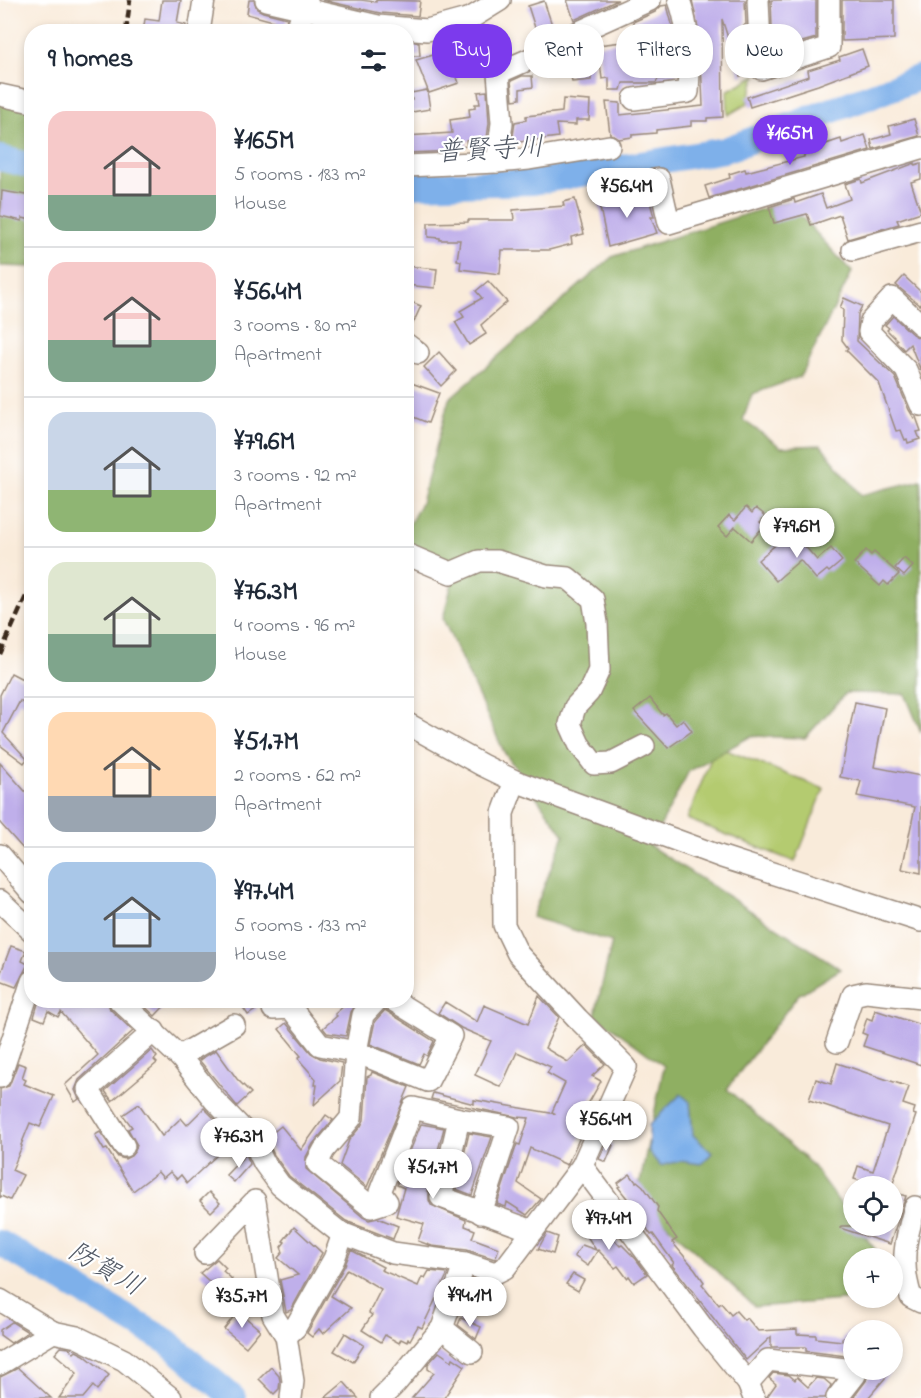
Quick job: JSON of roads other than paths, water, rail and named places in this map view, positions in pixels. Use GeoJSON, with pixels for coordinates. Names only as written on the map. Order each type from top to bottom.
{"type":"FeatureCollection","features":[{"type":"Feature","properties":{"kind":"street"},"geometry":{"type":"LineString","coordinates":[[200,24],[204,0]]}},
{"type":"Feature","properties":{"kind":"street"},"geometry":{"type":"LineString","coordinates":[[266,0],[305,4],[371,24]]}},
{"type":"Feature","properties":{"kind":"street"},"geometry":{"type":"LineString","coordinates":[[414,29],[427,30],[471,18],[500,0]]}},
{"type":"Feature","properties":{"kind":"street"},"geometry":{"type":"LineString","coordinates":[[497,162],[502,123],[498,72],[539,55],[579,32],[650,0]]}},
{"type":"Feature","properties":{"kind":"street"},"geometry":{"type":"LineString","coordinates":[[634,99],[688,92],[690,62],[683,10],[679,0]]}},
{"type":"Feature","properties":{"kind":"street"},"geometry":{"type":"LineString","coordinates":[[758,0],[761,69],[829,47],[829,0]]}},
{"type":"Feature","properties":{"kind":"street"},"geometry":{"type":"LineString","coordinates":[[299,24],[305,4]]}},
{"type":"Feature","properties":{"kind":"street"},"geometry":{"type":"LineString","coordinates":[[0,95],[24,100]]}},
{"type":"Feature","properties":{"kind":"street"},"geometry":{"type":"LineString","coordinates":[[414,166],[529,159],[609,146]]}},
{"type":"Feature","properties":{"kind":"street"},"geometry":{"type":"LineString","coordinates":[[601,191],[659,180],[669,223],[921,148]]}},
{"type":"Feature","properties":{"kind":"street"},"geometry":{"type":"LineString","coordinates":[[853,250],[921,231]]}},
{"type":"Feature","properties":{"kind":"street"},"geometry":{"type":"LineString","coordinates":[[921,325],[892,298],[871,321],[869,332],[906,370],[921,405]]}},
{"type":"Feature","properties":{"kind":"street"},"geometry":{"type":"LineString","coordinates":[[414,557],[452,573],[479,561],[497,561],[546,576],[568,578],[593,599],[597,623],[599,670],[589,692],[575,707],[570,724],[579,744],[594,764],[611,763],[644,746]]}},
{"type":"Feature","properties":{"kind":"street"},"geometry":{"type":"LineString","coordinates":[[414,727],[515,781],[722,857],[921,921]]}},
{"type":"Feature","properties":{"kind":"street"},"geometry":{"type":"LineString","coordinates":[[128,1008],[181,1058],[215,1101],[253,1140],[264,1163],[280,1185],[343,1234],[393,1253],[465,1263],[495,1274],[505,1268],[582,1166],[626,1067],[518,954],[504,925],[503,813],[515,781]]}},
{"type":"Feature","properties":{"kind":"street"},"geometry":{"type":"LineString","coordinates":[[0,855],[24,884]]}},
{"type":"Feature","properties":{"kind":"street"},"geometry":{"type":"LineString","coordinates":[[0,901],[24,924]]}},
{"type":"Feature","properties":{"kind":"street"},"geometry":{"type":"LineString","coordinates":[[837,1042],[853,994],[866,992],[921,998]]}},
{"type":"Feature","properties":{"kind":"street"},"geometry":{"type":"LineString","coordinates":[[0,1077],[24,1005]]}},
{"type":"Feature","properties":{"kind":"street"},"geometry":{"type":"LineString","coordinates":[[273,1009],[291,1008],[320,1045],[356,1052],[428,1081],[451,1036],[406,1008]]}},
{"type":"Feature","properties":{"kind":"street"},"geometry":{"type":"LineString","coordinates":[[370,1008],[363,1015],[356,1052],[351,1118],[324,1150],[317,1163],[371,1207],[387,1202],[380,1192],[413,1108],[459,1119],[509,1127],[481,1213]]}},
{"type":"Feature","properties":{"kind":"street"},"geometry":{"type":"LineString","coordinates":[[181,1058],[187,1052],[234,1025]]}},
{"type":"Feature","properties":{"kind":"street"},"geometry":{"type":"LineString","coordinates":[[124,1146],[88,1089],[154,1031]]}},
{"type":"Feature","properties":{"kind":"street"},"geometry":{"type":"LineString","coordinates":[[459,1119],[441,1197],[533,1231]]}},
{"type":"Feature","properties":{"kind":"street"},"geometry":{"type":"LineString","coordinates":[[582,1166],[751,1390],[768,1360],[845,1369],[855,1375],[837,1398]]}},
{"type":"Feature","properties":{"kind":"street"},"geometry":{"type":"LineString","coordinates":[[205,1253],[255,1201],[273,1316],[286,1336],[292,1390],[309,1398]]}},
{"type":"Feature","properties":{"kind":"street"},"geometry":{"type":"LineString","coordinates":[[915,1207],[905,1241],[904,1276],[911,1298],[921,1302]]}},
{"type":"Feature","properties":{"kind":"street"},"geometry":{"type":"LineString","coordinates":[[286,1336],[295,1328],[334,1259],[343,1234]]}},
{"type":"Feature","properties":{"kind":"street"},"geometry":{"type":"LineString","coordinates":[[381,1398],[442,1328],[465,1263]]}},
{"type":"Feature","properties":{"kind":"street"},"geometry":{"type":"LineString","coordinates":[[0,1300],[53,1332],[77,1337],[124,1360],[171,1398]]}},
{"type":"Feature","properties":{"kind":"street"},"geometry":{"type":"LineString","coordinates":[[442,1328],[472,1352]]}},
{"type":"Feature","properties":{"kind":"street"},"geometry":{"type":"LineString","coordinates":[[0,1364],[53,1332]]}},
{"type":"Feature","properties":{"kind":"water"},"geometry":{"type":"Polygon","coordinates":[[[681,1094],[690,1102],[693,1135],[712,1153],[701,1164],[680,1161],[660,1166],[649,1152],[649,1125],[681,1094]]]}},
{"type":"Feature","properties":{"kind":"waterway","name":"普賢寺川"},"geometry":{"type":"LineString","coordinates":[[414,185],[533,182],[725,150],[921,77]]}},
{"type":"Feature","properties":{"kind":"waterway","name":"普賢寺川"},"geometry":{"type":"LineString","coordinates":[[0,158],[24,164]]}},
{"type":"Feature","properties":{"kind":"waterway","name":"防賀川"},"geometry":{"type":"LineString","coordinates":[[0,1243],[168,1342],[233,1398]]}},
{"type":"Feature","properties":{"kind":"railway"},"geometry":{"type":"LineString","coordinates":[[127,24],[130,0]]}},
{"type":"Feature","properties":{"kind":"railway"},"geometry":{"type":"LineString","coordinates":[[0,654],[24,601]]}}]}
